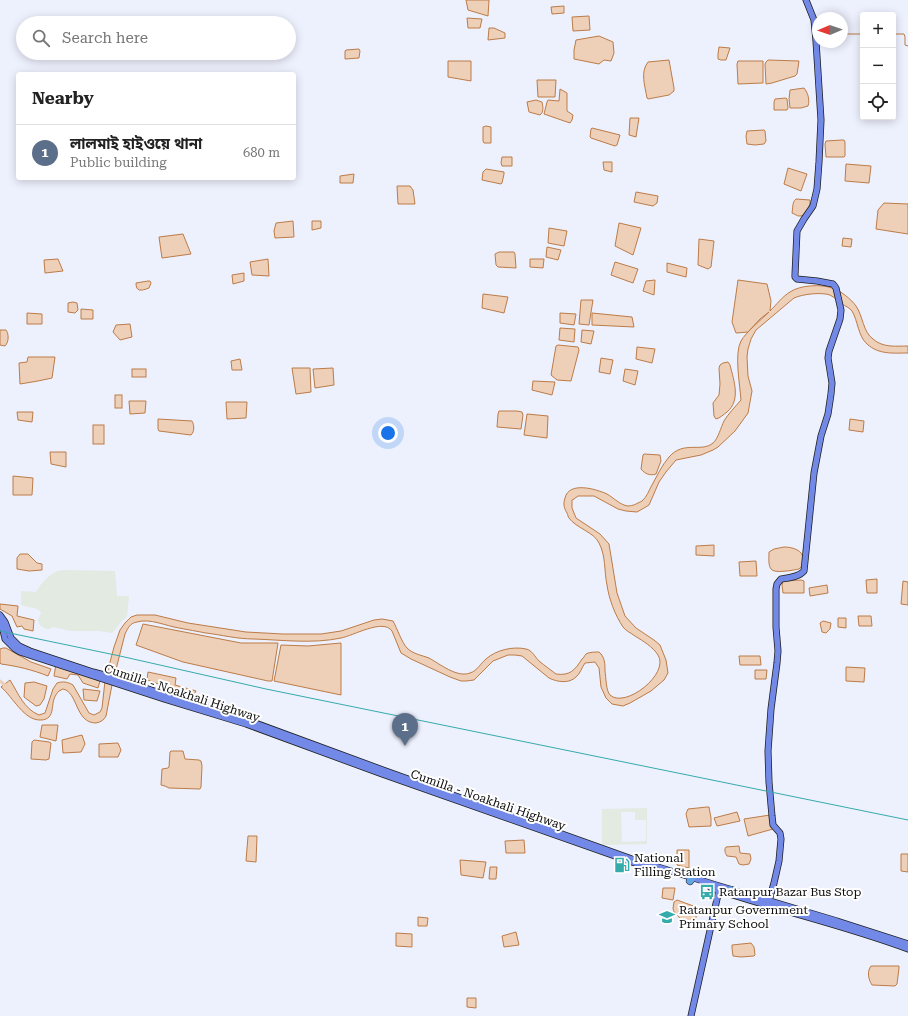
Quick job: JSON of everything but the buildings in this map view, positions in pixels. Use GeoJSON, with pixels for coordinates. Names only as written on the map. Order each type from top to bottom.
{"type":"FeatureCollection","features":[{"type":"Feature","properties":{"kind":"main road"},"geometry":{"type":"LineString","coordinates":[[769,901],[779,862],[781,839],[780,833],[773,825],[768,782],[770,709],[778,651],[776,627],[776,589],[781,580],[798,576],[804,571],[814,473],[821,436],[828,414],[831,394],[832,383],[828,358],[841,310],[836,288],[833,284],[795,278],[797,231],[813,206],[817,189],[821,120],[814,20],[806,0]]}},
{"type":"Feature","properties":{"kind":"main road"},"geometry":{"type":"LineString","coordinates":[[0,615],[5,622],[11,638],[19,646],[65,664]]}},
{"type":"Feature","properties":{"kind":"main road"},"geometry":{"type":"LineString","coordinates":[[0,622],[5,638],[15,649],[20,652],[65,664]]}},
{"type":"Feature","properties":{"kind":"main road","name":"Cumilla - Noakhali Highway"},"geometry":{"type":"LineString","coordinates":[[65,664],[93,674],[247,720],[284,736],[691,879]]}},
{"type":"Feature","properties":{"kind":"main road"},"geometry":{"type":"LineString","coordinates":[[691,879],[719,890],[769,901],[838,920],[908,944]]}},
{"type":"Feature","properties":{"kind":"main road"},"geometry":{"type":"LineString","coordinates":[[691,879],[769,906],[838,925],[908,949]]}},
{"type":"Feature","properties":{"kind":"main road"},"geometry":{"type":"LineString","coordinates":[[691,1016],[719,890]]}},
{"type":"Feature","properties":{"kind":"shaded area"},"geometry":{"type":"Polygon","coordinates":[[[466,0],[489,0],[488,16],[468,10],[466,0]]]}},
{"type":"Feature","properties":{"kind":"shaded area"},"geometry":{"type":"Polygon","coordinates":[[[564,6],[564,13],[552,14],[551,7],[564,6]]]}},
{"type":"Feature","properties":{"kind":"shaded area"},"geometry":{"type":"Polygon","coordinates":[[[589,16],[590,30],[573,31],[572,17],[589,16]]]}},
{"type":"Feature","properties":{"kind":"shaded area"},"geometry":{"type":"Polygon","coordinates":[[[467,18],[482,19],[480,28],[468,28],[467,18]]]}},
{"type":"Feature","properties":{"kind":"shaded area"},"geometry":{"type":"Polygon","coordinates":[[[489,28],[494,28],[505,33],[505,38],[488,40],[489,28]]]}},
{"type":"Feature","properties":{"kind":"shaded area"},"geometry":{"type":"Polygon","coordinates":[[[599,36],[613,42],[614,53],[611,61],[604,60],[599,64],[574,59],[576,40],[599,36]]]}},
{"type":"Feature","properties":{"kind":"shaded area"},"geometry":{"type":"Polygon","coordinates":[[[719,47],[730,48],[726,60],[718,59],[719,47]]]}},
{"type":"Feature","properties":{"kind":"shaded area"},"geometry":{"type":"Polygon","coordinates":[[[359,49],[359,58],[345,59],[346,50],[359,49]]]}},
{"type":"Feature","properties":{"kind":"shaded area"},"geometry":{"type":"Polygon","coordinates":[[[669,60],[674,91],[669,95],[648,99],[644,79],[644,70],[648,62],[669,60]]]}},
{"type":"Feature","properties":{"kind":"shaded area"},"geometry":{"type":"Polygon","coordinates":[[[768,60],[799,61],[797,74],[795,76],[766,84],[765,64],[768,60]]]}},
{"type":"Feature","properties":{"kind":"shaded area"},"geometry":{"type":"Polygon","coordinates":[[[448,61],[471,61],[471,81],[448,77],[448,61]]]}},
{"type":"Feature","properties":{"kind":"shaded area"},"geometry":{"type":"Polygon","coordinates":[[[738,61],[763,61],[763,83],[738,84],[738,61]]]}},
{"type":"Feature","properties":{"kind":"shaded area"},"geometry":{"type":"Polygon","coordinates":[[[537,80],[556,80],[555,97],[538,97],[537,80]]]}},
{"type":"Feature","properties":{"kind":"shaded area"},"geometry":{"type":"Polygon","coordinates":[[[804,88],[807,92],[809,101],[808,106],[801,108],[790,108],[790,90],[804,88]]]}},
{"type":"Feature","properties":{"kind":"shaded area"},"geometry":{"type":"Polygon","coordinates":[[[560,89],[567,93],[567,111],[573,115],[570,123],[544,114],[548,100],[559,101],[560,89]]]}},
{"type":"Feature","properties":{"kind":"shaded area"},"geometry":{"type":"Polygon","coordinates":[[[786,98],[787,110],[774,110],[775,99],[786,98]]]}},
{"type":"Feature","properties":{"kind":"shaded area"},"geometry":{"type":"Polygon","coordinates":[[[536,100],[542,102],[543,111],[540,115],[529,112],[527,102],[536,100]]]}},
{"type":"Feature","properties":{"kind":"shaded area"},"geometry":{"type":"Polygon","coordinates":[[[630,118],[639,118],[636,137],[629,135],[630,118]]]}},
{"type":"Feature","properties":{"kind":"shaded area"},"geometry":{"type":"Polygon","coordinates":[[[483,127],[491,127],[491,143],[484,143],[483,141],[483,127]]]}},
{"type":"Feature","properties":{"kind":"shaded area"},"geometry":{"type":"Polygon","coordinates":[[[592,128],[620,135],[617,145],[615,146],[591,138],[592,128]]]}},
{"type":"Feature","properties":{"kind":"shaded area"},"geometry":{"type":"Polygon","coordinates":[[[764,130],[766,141],[764,144],[747,144],[747,131],[764,130]]]}},
{"type":"Feature","properties":{"kind":"shaded area"},"geometry":{"type":"Polygon","coordinates":[[[844,140],[844,157],[826,157],[826,141],[844,140]]]}},
{"type":"Feature","properties":{"kind":"shaded area"},"geometry":{"type":"Polygon","coordinates":[[[502,157],[512,157],[512,166],[502,166],[502,157]]]}},
{"type":"Feature","properties":{"kind":"shaded area"},"geometry":{"type":"Polygon","coordinates":[[[603,162],[612,162],[612,172],[604,170],[603,162]]]}},
{"type":"Feature","properties":{"kind":"shaded area"},"geometry":{"type":"Polygon","coordinates":[[[846,164],[871,166],[869,183],[845,181],[846,164]]]}},
{"type":"Feature","properties":{"kind":"shaded area"},"geometry":{"type":"Polygon","coordinates":[[[788,168],[807,174],[801,191],[784,184],[788,168]]]}},
{"type":"Feature","properties":{"kind":"shaded area"},"geometry":{"type":"Polygon","coordinates":[[[486,169],[504,172],[502,183],[482,180],[483,172],[486,169]]]}},
{"type":"Feature","properties":{"kind":"shaded area"},"geometry":{"type":"Polygon","coordinates":[[[354,174],[353,183],[340,183],[340,176],[354,174]]]}},
{"type":"Feature","properties":{"kind":"shaded area"},"geometry":{"type":"Polygon","coordinates":[[[397,186],[410,186],[413,190],[415,204],[398,204],[397,186]]]}},
{"type":"Feature","properties":{"kind":"shaded area"},"geometry":{"type":"Polygon","coordinates":[[[636,192],[658,196],[657,203],[653,206],[634,202],[636,192]]]}},
{"type":"Feature","properties":{"kind":"shaded area"},"geometry":{"type":"Polygon","coordinates":[[[796,199],[810,200],[809,208],[805,215],[798,216],[792,213],[793,203],[796,199]]]}},
{"type":"Feature","properties":{"kind":"shaded area"},"geometry":{"type":"Polygon","coordinates":[[[884,203],[908,204],[908,234],[876,229],[878,210],[884,203]]]}},
{"type":"Feature","properties":{"kind":"shaded area"},"geometry":{"type":"Polygon","coordinates":[[[293,221],[294,237],[275,238],[274,231],[276,223],[293,221]]]}},
{"type":"Feature","properties":{"kind":"shaded area"},"geometry":{"type":"Polygon","coordinates":[[[312,221],[321,221],[321,228],[312,230],[312,221]]]}},
{"type":"Feature","properties":{"kind":"shaded area"},"geometry":{"type":"Polygon","coordinates":[[[619,223],[641,228],[633,255],[615,246],[619,223]]]}},
{"type":"Feature","properties":{"kind":"shaded area"},"geometry":{"type":"Polygon","coordinates":[[[549,228],[567,231],[564,246],[548,243],[549,228]]]}},
{"type":"Feature","properties":{"kind":"shaded area"},"geometry":{"type":"Polygon","coordinates":[[[183,234],[191,254],[162,258],[159,237],[183,234]]]}},
{"type":"Feature","properties":{"kind":"shaded area"},"geometry":{"type":"Polygon","coordinates":[[[843,238],[852,239],[851,247],[842,246],[843,238]]]}},
{"type":"Feature","properties":{"kind":"shaded area"},"geometry":{"type":"Polygon","coordinates":[[[699,239],[714,241],[711,267],[708,269],[698,265],[699,239]]]}},
{"type":"Feature","properties":{"kind":"shaded area"},"geometry":{"type":"Polygon","coordinates":[[[547,247],[561,250],[558,260],[546,257],[547,247]]]}},
{"type":"Feature","properties":{"kind":"shaded area"},"geometry":{"type":"Polygon","coordinates":[[[499,252],[514,252],[516,268],[498,267],[496,265],[495,254],[499,252]]]}},
{"type":"Feature","properties":{"kind":"shaded area"},"geometry":{"type":"Polygon","coordinates":[[[58,259],[63,271],[45,273],[44,260],[58,259]]]}},
{"type":"Feature","properties":{"kind":"shaded area"},"geometry":{"type":"Polygon","coordinates":[[[268,259],[269,276],[252,275],[250,262],[268,259]]]}},
{"type":"Feature","properties":{"kind":"shaded area"},"geometry":{"type":"Polygon","coordinates":[[[530,259],[544,259],[543,268],[530,267],[530,259]]]}},
{"type":"Feature","properties":{"kind":"shaded area"},"geometry":{"type":"Polygon","coordinates":[[[615,262],[638,269],[633,283],[611,275],[615,262]]]}},
{"type":"Feature","properties":{"kind":"shaded area"},"geometry":{"type":"Polygon","coordinates":[[[667,263],[687,268],[686,277],[667,272],[667,263]]]}},
{"type":"Feature","properties":{"kind":"shaded area"},"geometry":{"type":"Polygon","coordinates":[[[244,273],[244,281],[233,284],[232,275],[244,273]]]}},
{"type":"Feature","properties":{"kind":"shaded area"},"geometry":{"type":"Polygon","coordinates":[[[655,280],[654,295],[643,291],[646,281],[655,280]]]}},
{"type":"Feature","properties":{"kind":"shaded area"},"geometry":{"type":"Polygon","coordinates":[[[738,280],[767,284],[771,301],[770,311],[782,298],[794,290],[805,287],[827,287],[839,291],[852,301],[860,314],[867,332],[873,339],[885,345],[908,346],[908,353],[887,353],[872,348],[864,341],[852,311],[830,295],[812,294],[794,298],[756,330],[751,339],[747,357],[748,376],[752,391],[748,413],[735,431],[718,447],[701,455],[676,460],[659,482],[649,505],[637,512],[618,509],[594,496],[578,496],[572,500],[572,508],[576,518],[600,534],[609,544],[617,593],[625,616],[636,628],[660,645],[666,660],[668,673],[664,680],[651,691],[630,703],[623,706],[612,704],[606,698],[601,687],[599,668],[595,662],[585,663],[576,677],[570,681],[563,682],[549,678],[522,656],[508,655],[493,661],[474,680],[461,681],[411,659],[401,653],[392,631],[388,627],[382,626],[368,629],[346,637],[330,640],[298,641],[242,638],[206,633],[147,621],[133,623],[125,634],[106,716],[102,721],[96,723],[89,722],[84,718],[72,696],[68,691],[63,689],[59,691],[53,701],[52,711],[49,717],[41,720],[29,717],[24,713],[1,687],[10,680],[25,705],[39,715],[45,713],[53,689],[57,683],[67,683],[73,685],[89,713],[94,715],[100,712],[102,708],[105,681],[120,630],[131,617],[137,615],[155,615],[188,623],[246,632],[283,634],[321,634],[341,631],[374,620],[382,619],[393,621],[403,643],[409,650],[429,658],[449,670],[460,674],[472,672],[490,656],[510,648],[521,648],[532,652],[539,661],[556,674],[569,673],[577,666],[586,654],[590,652],[599,652],[604,661],[607,687],[610,695],[617,698],[635,694],[652,680],[658,671],[660,663],[658,655],[648,644],[623,627],[609,596],[604,558],[599,543],[597,539],[576,525],[569,518],[564,500],[568,493],[572,490],[583,488],[596,490],[607,494],[620,503],[628,506],[634,505],[645,498],[664,463],[675,452],[686,448],[708,446],[715,441],[726,418],[741,400],[738,354],[741,341],[748,332],[736,333],[732,322],[738,280]],[[769,312],[760,319],[748,332],[769,312]]]}},
{"type":"Feature","properties":{"kind":"shaded area"},"geometry":{"type":"Polygon","coordinates":[[[150,281],[151,283],[149,288],[140,290],[137,288],[136,283],[150,281]]]}},
{"type":"Feature","properties":{"kind":"shaded area"},"geometry":{"type":"Polygon","coordinates":[[[483,294],[508,297],[504,313],[482,308],[483,294]]]}},
{"type":"Feature","properties":{"kind":"shaded area"},"geometry":{"type":"Polygon","coordinates":[[[581,300],[593,300],[589,325],[579,324],[581,300]]]}},
{"type":"Feature","properties":{"kind":"shaded area"},"geometry":{"type":"Polygon","coordinates":[[[68,303],[77,303],[78,310],[75,313],[68,312],[68,303]]]}},
{"type":"Feature","properties":{"kind":"shaded area"},"geometry":{"type":"Polygon","coordinates":[[[81,309],[93,310],[93,319],[81,319],[81,309]]]}},
{"type":"Feature","properties":{"kind":"shaded area"},"geometry":{"type":"Polygon","coordinates":[[[27,313],[42,314],[42,324],[27,324],[27,313]]]}},
{"type":"Feature","properties":{"kind":"shaded area"},"geometry":{"type":"Polygon","coordinates":[[[560,313],[576,314],[574,325],[560,323],[560,313]]]}},
{"type":"Feature","properties":{"kind":"shaded area"},"geometry":{"type":"Polygon","coordinates":[[[592,313],[632,317],[634,327],[592,325],[592,313]]]}},
{"type":"Feature","properties":{"kind":"shaded area"},"geometry":{"type":"Polygon","coordinates":[[[130,324],[132,337],[120,340],[113,332],[116,325],[130,324]]]}},
{"type":"Feature","properties":{"kind":"shaded area"},"geometry":{"type":"Polygon","coordinates":[[[560,328],[575,329],[574,342],[559,340],[560,328]]]}},
{"type":"Feature","properties":{"kind":"shaded area"},"geometry":{"type":"Polygon","coordinates":[[[0,330],[6,330],[8,334],[8,340],[5,346],[0,345],[0,330]]]}},
{"type":"Feature","properties":{"kind":"shaded area"},"geometry":{"type":"Polygon","coordinates":[[[582,330],[594,331],[591,344],[581,342],[582,330]]]}},
{"type":"Feature","properties":{"kind":"shaded area"},"geometry":{"type":"Polygon","coordinates":[[[556,346],[578,347],[579,350],[571,381],[557,380],[551,375],[556,346]]]}},
{"type":"Feature","properties":{"kind":"shaded area"},"geometry":{"type":"Polygon","coordinates":[[[637,347],[655,349],[652,363],[636,359],[637,347]]]}},
{"type":"Feature","properties":{"kind":"shaded area"},"geometry":{"type":"Polygon","coordinates":[[[28,357],[55,357],[52,378],[20,384],[19,363],[27,362],[28,357]]]}},
{"type":"Feature","properties":{"kind":"shaded area"},"geometry":{"type":"Polygon","coordinates":[[[601,358],[613,360],[610,374],[599,372],[601,358]]]}},
{"type":"Feature","properties":{"kind":"shaded area"},"geometry":{"type":"Polygon","coordinates":[[[240,359],[242,370],[232,370],[231,361],[240,359]]]}},
{"type":"Feature","properties":{"kind":"shaded area"},"geometry":{"type":"Polygon","coordinates":[[[728,362],[733,377],[735,390],[734,402],[727,412],[716,419],[714,416],[713,403],[719,395],[719,368],[723,363],[728,362]]]}},
{"type":"Feature","properties":{"kind":"shaded area"},"geometry":{"type":"Polygon","coordinates":[[[292,368],[310,368],[311,392],[296,394],[292,368]]]}},
{"type":"Feature","properties":{"kind":"shaded area"},"geometry":{"type":"Polygon","coordinates":[[[333,368],[334,385],[315,388],[313,369],[333,368]]]}},
{"type":"Feature","properties":{"kind":"shaded area"},"geometry":{"type":"Polygon","coordinates":[[[132,369],[146,369],[146,377],[132,377],[132,369]]]}},
{"type":"Feature","properties":{"kind":"shaded area"},"geometry":{"type":"Polygon","coordinates":[[[625,369],[638,371],[635,385],[623,381],[625,369]]]}},
{"type":"Feature","properties":{"kind":"shaded area"},"geometry":{"type":"Polygon","coordinates":[[[533,381],[555,382],[552,395],[532,390],[533,381]]]}},
{"type":"Feature","properties":{"kind":"shaded area"},"geometry":{"type":"Polygon","coordinates":[[[115,395],[122,395],[122,408],[115,408],[115,395]]]}},
{"type":"Feature","properties":{"kind":"shaded area"},"geometry":{"type":"Polygon","coordinates":[[[129,401],[146,401],[145,413],[130,414],[129,401]]]}},
{"type":"Feature","properties":{"kind":"shaded area"},"geometry":{"type":"Polygon","coordinates":[[[226,402],[247,402],[246,418],[227,419],[226,402]]]}},
{"type":"Feature","properties":{"kind":"shaded area"},"geometry":{"type":"Polygon","coordinates":[[[499,411],[522,412],[521,429],[497,427],[499,411]]]}},
{"type":"Feature","properties":{"kind":"shaded area"},"geometry":{"type":"Polygon","coordinates":[[[17,412],[33,412],[32,422],[18,420],[17,412]]]}},
{"type":"Feature","properties":{"kind":"shaded area"},"geometry":{"type":"Polygon","coordinates":[[[527,414],[548,416],[547,438],[524,435],[527,414]]]}},
{"type":"Feature","properties":{"kind":"shaded area"},"geometry":{"type":"Polygon","coordinates":[[[158,419],[192,421],[194,430],[191,435],[159,431],[158,419]]]}},
{"type":"Feature","properties":{"kind":"shaded area"},"geometry":{"type":"Polygon","coordinates":[[[850,419],[864,421],[863,432],[849,430],[850,419]]]}},
{"type":"Feature","properties":{"kind":"shaded area"},"geometry":{"type":"Polygon","coordinates":[[[93,425],[104,425],[104,444],[93,444],[93,425]]]}},
{"type":"Feature","properties":{"kind":"shaded area"},"geometry":{"type":"Polygon","coordinates":[[[50,452],[66,452],[66,467],[51,464],[50,452]]]}},
{"type":"Feature","properties":{"kind":"shaded area"},"geometry":{"type":"Polygon","coordinates":[[[644,454],[660,455],[661,461],[656,474],[648,474],[641,469],[644,454]]]}},
{"type":"Feature","properties":{"kind":"shaded area"},"geometry":{"type":"Polygon","coordinates":[[[13,476],[33,478],[32,495],[13,495],[13,476]]]}},
{"type":"Feature","properties":{"kind":"shaded area"},"geometry":{"type":"Polygon","coordinates":[[[714,545],[714,556],[696,555],[696,546],[714,545]]]}},
{"type":"Feature","properties":{"kind":"shaded area"},"geometry":{"type":"Polygon","coordinates":[[[784,547],[794,548],[800,551],[803,557],[803,563],[799,569],[776,571],[771,569],[769,563],[769,552],[774,549],[784,547]]]}},
{"type":"Feature","properties":{"kind":"shaded area"},"geometry":{"type":"Polygon","coordinates":[[[20,554],[28,554],[37,563],[42,564],[42,570],[29,571],[17,569],[17,558],[20,554]]]}},
{"type":"Feature","properties":{"kind":"shaded area"},"geometry":{"type":"Polygon","coordinates":[[[756,561],[757,576],[740,576],[739,562],[756,561]]]}},
{"type":"Feature","properties":{"kind":"shaded area"},"geometry":{"type":"Polygon","coordinates":[[[57,571],[115,571],[117,596],[129,596],[127,616],[112,633],[99,631],[71,631],[53,627],[47,629],[39,624],[38,620],[41,613],[40,611],[21,605],[21,591],[36,592],[49,576],[57,571]]]}},
{"type":"Feature","properties":{"kind":"shaded area"},"geometry":{"type":"Polygon","coordinates":[[[877,579],[877,593],[867,593],[866,580],[877,579]]]}},
{"type":"Feature","properties":{"kind":"shaded area"},"geometry":{"type":"Polygon","coordinates":[[[783,581],[804,581],[804,593],[783,593],[783,581]]]}},
{"type":"Feature","properties":{"kind":"shaded area"},"geometry":{"type":"Polygon","coordinates":[[[903,581],[908,582],[908,605],[901,604],[903,581]]]}},
{"type":"Feature","properties":{"kind":"shaded area"},"geometry":{"type":"Polygon","coordinates":[[[827,585],[828,593],[810,596],[809,588],[827,585]]]}},
{"type":"Feature","properties":{"kind":"shaded area"},"geometry":{"type":"Polygon","coordinates":[[[0,604],[18,606],[17,616],[34,620],[33,631],[24,629],[22,626],[17,627],[12,616],[0,609],[0,604]]]}},
{"type":"Feature","properties":{"kind":"shaded area"},"geometry":{"type":"Polygon","coordinates":[[[858,616],[871,616],[872,626],[859,626],[858,616]]]}},
{"type":"Feature","properties":{"kind":"shaded area"},"geometry":{"type":"Polygon","coordinates":[[[838,618],[846,618],[846,628],[838,627],[838,618]]]}},
{"type":"Feature","properties":{"kind":"shaded area"},"geometry":{"type":"Polygon","coordinates":[[[823,621],[831,623],[830,629],[826,633],[822,632],[820,623],[823,621]]]}},
{"type":"Feature","properties":{"kind":"shaded area"},"geometry":{"type":"Polygon","coordinates":[[[143,624],[241,643],[278,643],[272,681],[183,662],[136,645],[143,624]]]}},
{"type":"Feature","properties":{"kind":"shaded area"},"geometry":{"type":"Polygon","coordinates":[[[341,643],[341,695],[274,681],[281,645],[308,646],[341,643]]]}},
{"type":"Feature","properties":{"kind":"shaded area"},"geometry":{"type":"Polygon","coordinates":[[[6,648],[31,662],[51,669],[48,676],[25,668],[1,664],[0,649],[6,648]]]}},
{"type":"Feature","properties":{"kind":"shaded area"},"geometry":{"type":"Polygon","coordinates":[[[739,656],[760,656],[761,665],[740,665],[739,656]]]}},
{"type":"Feature","properties":{"kind":"shaded area"},"geometry":{"type":"Polygon","coordinates":[[[56,664],[100,681],[98,688],[83,683],[78,675],[70,674],[67,679],[54,676],[56,664]]]}},
{"type":"Feature","properties":{"kind":"shaded area"},"geometry":{"type":"Polygon","coordinates":[[[846,667],[865,668],[864,682],[846,681],[846,667]]]}},
{"type":"Feature","properties":{"kind":"shaded area"},"geometry":{"type":"Polygon","coordinates":[[[755,670],[767,670],[766,679],[755,679],[755,670]]]}},
{"type":"Feature","properties":{"kind":"shaded area"},"geometry":{"type":"Polygon","coordinates":[[[148,672],[176,678],[175,685],[196,691],[193,696],[147,680],[148,672]]]}},
{"type":"Feature","properties":{"kind":"shaded area"},"geometry":{"type":"Polygon","coordinates":[[[34,682],[47,686],[44,699],[40,705],[36,706],[24,697],[25,683],[34,682]]]}},
{"type":"Feature","properties":{"kind":"shaded area"},"geometry":{"type":"Polygon","coordinates":[[[83,689],[100,691],[97,701],[84,700],[83,689]]]}},
{"type":"Feature","properties":{"kind":"shaded area"},"geometry":{"type":"Polygon","coordinates":[[[42,725],[58,725],[56,741],[40,737],[42,725]]]}},
{"type":"Feature","properties":{"kind":"shaded area"},"geometry":{"type":"Polygon","coordinates":[[[82,735],[85,744],[81,752],[63,753],[62,740],[82,735]]]}},
{"type":"Feature","properties":{"kind":"shaded area"},"geometry":{"type":"Polygon","coordinates":[[[34,740],[51,743],[49,759],[31,759],[32,742],[34,740]]]}},
{"type":"Feature","properties":{"kind":"shaded area"},"geometry":{"type":"Polygon","coordinates":[[[118,743],[121,750],[118,757],[99,757],[99,744],[118,743]]]}},
{"type":"Feature","properties":{"kind":"shaded area"},"geometry":{"type":"Polygon","coordinates":[[[171,751],[183,751],[185,759],[201,761],[200,789],[169,788],[161,785],[162,769],[169,767],[171,751]]]}},
{"type":"Feature","properties":{"kind":"shaded area"},"geometry":{"type":"Polygon","coordinates":[[[709,807],[711,826],[689,827],[686,814],[688,809],[709,807]]]}},
{"type":"Feature","properties":{"kind":"shaded area"},"geometry":{"type":"Polygon","coordinates":[[[647,808],[647,844],[602,845],[602,809],[647,808]],[[621,812],[622,842],[646,841],[646,820],[635,820],[635,812],[621,812]]]}},
{"type":"Feature","properties":{"kind":"shaded area"},"geometry":{"type":"Polygon","coordinates":[[[737,812],[740,821],[717,826],[714,818],[737,812]]]}},
{"type":"Feature","properties":{"kind":"shaded area"},"geometry":{"type":"Polygon","coordinates":[[[770,815],[773,829],[748,836],[744,819],[770,815]]]}},
{"type":"Feature","properties":{"kind":"shaded area"},"geometry":{"type":"Polygon","coordinates":[[[248,836],[257,836],[256,862],[246,861],[248,836]]]}},
{"type":"Feature","properties":{"kind":"shaded area"},"geometry":{"type":"Polygon","coordinates":[[[524,840],[525,853],[506,853],[505,841],[524,840]]]}},
{"type":"Feature","properties":{"kind":"shaded area"},"geometry":{"type":"Polygon","coordinates":[[[739,846],[740,853],[750,854],[751,859],[749,864],[739,864],[736,857],[726,855],[726,847],[739,846]]]}},
{"type":"Feature","properties":{"kind":"shaded area"},"geometry":{"type":"Polygon","coordinates":[[[677,850],[689,850],[689,868],[677,865],[677,850]]]}},
{"type":"Feature","properties":{"kind":"shaded area"},"geometry":{"type":"Polygon","coordinates":[[[901,854],[908,854],[908,872],[901,871],[901,854]]]}},
{"type":"Feature","properties":{"kind":"shaded area"},"geometry":{"type":"Polygon","coordinates":[[[460,860],[486,862],[483,878],[461,875],[460,860]]]}},
{"type":"Feature","properties":{"kind":"shaded area"},"geometry":{"type":"Polygon","coordinates":[[[490,867],[497,867],[496,879],[489,879],[490,867]]]}},
{"type":"Feature","properties":{"kind":"shaded area"},"geometry":{"type":"Polygon","coordinates":[[[663,888],[675,888],[673,900],[662,898],[663,888]]]}},
{"type":"Feature","properties":{"kind":"shaded area"},"geometry":{"type":"Polygon","coordinates":[[[677,900],[696,907],[698,911],[694,923],[685,923],[675,913],[673,906],[674,902],[677,900]]]}},
{"type":"Feature","properties":{"kind":"shaded area"},"geometry":{"type":"Polygon","coordinates":[[[418,917],[428,918],[427,926],[418,926],[418,917]]]}},
{"type":"Feature","properties":{"kind":"shaded area"},"geometry":{"type":"Polygon","coordinates":[[[516,932],[519,945],[504,947],[502,936],[516,932]]]}},
{"type":"Feature","properties":{"kind":"shaded area"},"geometry":{"type":"Polygon","coordinates":[[[396,933],[412,934],[412,947],[396,946],[396,933]]]}},
{"type":"Feature","properties":{"kind":"shaded area"},"geometry":{"type":"Polygon","coordinates":[[[751,943],[754,947],[754,956],[733,956],[732,945],[751,943]]]}},
{"type":"Feature","properties":{"kind":"shaded area"},"geometry":{"type":"Polygon","coordinates":[[[871,966],[899,966],[897,984],[895,986],[872,985],[868,975],[871,966]]]}},
{"type":"Feature","properties":{"kind":"shaded area"},"geometry":{"type":"Polygon","coordinates":[[[467,998],[476,998],[476,1008],[467,1007],[467,998]]]}},
{"type":"Feature","properties":{"kind":"waterway"},"geometry":{"type":"LineString","coordinates":[[848,34],[860,34]]}},
{"type":"Feature","properties":{"kind":"waterway"},"geometry":{"type":"LineString","coordinates":[[896,34],[904,34],[905,45],[908,46]]}},
{"type":"Feature","properties":{"kind":"waterway"},"geometry":{"type":"LineString","coordinates":[[0,681],[6,686]]}},
{"type":"Feature","properties":{"kind":"railway"},"geometry":{"type":"LineString","coordinates":[[0,631],[266,689],[908,820]]}},
{"type":"Feature","properties":{"kind":"place","name":"লালমাই হাইওয়ে থানা"},"geometry":{"type":"Point","coordinates":[405,746]}},
{"type":"Feature","properties":{"kind":"place","name":"National Filling Station"},"geometry":{"type":"Point","coordinates":[622,865]}},
{"type":"Feature","properties":{"kind":"place","name":"Ratanpur Bazar Bus Stop"},"geometry":{"type":"Point","coordinates":[707,892]}},
{"type":"Feature","properties":{"kind":"place","name":"Ratanpur Government Primary School"},"geometry":{"type":"Point","coordinates":[667,917]}}]}
